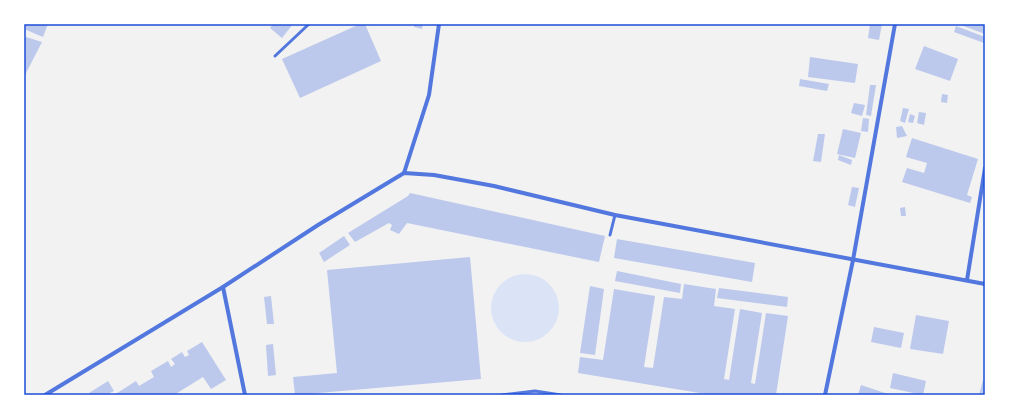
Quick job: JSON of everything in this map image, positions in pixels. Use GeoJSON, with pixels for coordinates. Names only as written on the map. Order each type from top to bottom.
{"type":"FeatureCollection","features":[{"type":"Feature","properties":{"kind":"street"},"geometry":{"type":"LineString","coordinates":[[404,173],[429,95],[439,24]]}},
{"type":"Feature","properties":{"kind":"street"},"geometry":{"type":"LineString","coordinates":[[825,395],[853,260],[895,24]]}},
{"type":"Feature","properties":{"kind":"street"},"geometry":{"type":"LineString","coordinates":[[967,280],[985,168]]}},
{"type":"Feature","properties":{"kind":"street"},"geometry":{"type":"LineString","coordinates":[[45,395],[223,287],[404,173],[434,175],[494,186],[615,215],[985,284]]}},
{"type":"Feature","properties":{"kind":"street"},"geometry":{"type":"LineString","coordinates":[[223,287],[245,395]]}},
{"type":"Feature","properties":{"kind":"lane"},"geometry":{"type":"LineString","coordinates":[[275,56],[308,24]]}},
{"type":"Feature","properties":{"kind":"lane"},"geometry":{"type":"LineString","coordinates":[[610,235],[615,215]]}},
{"type":"Feature","properties":{"kind":"lane"},"geometry":{"type":"LineString","coordinates":[[501,395],[535,391],[561,395]]}},
{"type":"Feature","properties":{"kind":"shaded area"},"geometry":{"type":"Polygon","coordinates":[[[525,274],[538,277],[549,284],[556,295],[559,308],[556,321],[549,332],[538,339],[525,342],[512,339],[501,332],[494,321],[491,308],[494,295],[501,284],[512,277],[525,274]]]}},
{"type":"Feature","properties":{"kind":"building"},"geometry":{"type":"Polygon","coordinates":[[[24,24],[48,24],[43,37],[24,29],[24,24]]]}},
{"type":"Feature","properties":{"kind":"building"},"geometry":{"type":"Polygon","coordinates":[[[273,24],[293,24],[282,38],[270,28],[273,24]]]}},
{"type":"Feature","properties":{"kind":"building"},"geometry":{"type":"Polygon","coordinates":[[[360,24],[365,24],[381,61],[300,98],[282,59],[360,24]]]}},
{"type":"Feature","properties":{"kind":"building"},"geometry":{"type":"Polygon","coordinates":[[[414,24],[423,24],[422,29],[414,27],[414,24]]]}},
{"type":"Feature","properties":{"kind":"building"},"geometry":{"type":"Polygon","coordinates":[[[870,24],[882,24],[879,40],[868,38],[870,24]]]}},
{"type":"Feature","properties":{"kind":"building"},"geometry":{"type":"Polygon","coordinates":[[[958,24],[985,24],[985,34],[958,24]]]}},
{"type":"Feature","properties":{"kind":"building"},"geometry":{"type":"Polygon","coordinates":[[[956,26],[985,37],[984,43],[954,32],[956,26]]]}},
{"type":"Feature","properties":{"kind":"building"},"geometry":{"type":"Polygon","coordinates":[[[26,37],[42,42],[24,77],[24,41],[26,37]]]}},
{"type":"Feature","properties":{"kind":"building"},"geometry":{"type":"Polygon","coordinates":[[[924,46],[958,59],[950,81],[915,69],[924,46]]]}},
{"type":"Feature","properties":{"kind":"building"},"geometry":{"type":"Polygon","coordinates":[[[810,57],[858,64],[855,83],[808,77],[810,57]]]}},
{"type":"Feature","properties":{"kind":"building"},"geometry":{"type":"Polygon","coordinates":[[[800,79],[829,84],[827,91],[799,86],[800,79]]]}},
{"type":"Feature","properties":{"kind":"building"},"geometry":{"type":"Polygon","coordinates":[[[870,85],[876,85],[871,116],[866,115],[870,85]]]}},
{"type":"Feature","properties":{"kind":"building"},"geometry":{"type":"Polygon","coordinates":[[[942,94],[948,95],[947,103],[941,102],[942,94]]]}},
{"type":"Feature","properties":{"kind":"building"},"geometry":{"type":"Polygon","coordinates":[[[854,103],[865,105],[862,116],[851,113],[854,103]]]}},
{"type":"Feature","properties":{"kind":"building"},"geometry":{"type":"Polygon","coordinates":[[[903,108],[909,109],[905,123],[900,121],[903,108]]]}},
{"type":"Feature","properties":{"kind":"building"},"geometry":{"type":"Polygon","coordinates":[[[919,112],[926,113],[924,125],[917,123],[919,112]]]}},
{"type":"Feature","properties":{"kind":"building"},"geometry":{"type":"Polygon","coordinates":[[[910,114],[915,116],[913,123],[908,122],[910,114]]]}},
{"type":"Feature","properties":{"kind":"building"},"geometry":{"type":"Polygon","coordinates":[[[863,118],[869,119],[868,132],[861,131],[863,118]]]}},
{"type":"Feature","properties":{"kind":"building"},"geometry":{"type":"Polygon","coordinates":[[[902,126],[907,136],[897,138],[896,127],[902,126]]]}},
{"type":"Feature","properties":{"kind":"building"},"geometry":{"type":"Polygon","coordinates":[[[843,129],[861,133],[855,158],[837,154],[843,129]]]}},
{"type":"Feature","properties":{"kind":"building"},"geometry":{"type":"Polygon","coordinates":[[[818,134],[825,134],[821,162],[813,161],[818,134]]]}},
{"type":"Feature","properties":{"kind":"building"},"geometry":{"type":"Polygon","coordinates":[[[912,138],[978,159],[967,195],[972,197],[970,203],[902,182],[907,168],[924,173],[927,163],[906,157],[912,138]]]}},
{"type":"Feature","properties":{"kind":"building"},"geometry":{"type":"Polygon","coordinates":[[[839,155],[852,160],[851,165],[838,160],[839,155]]]}},
{"type":"Feature","properties":{"kind":"building"},"geometry":{"type":"Polygon","coordinates":[[[852,187],[859,188],[855,207],[848,205],[852,187]]]}},
{"type":"Feature","properties":{"kind":"building"},"geometry":{"type":"Polygon","coordinates":[[[410,193],[605,236],[599,262],[407,223],[399,234],[390,230],[392,225],[389,223],[355,242],[348,233],[408,196],[410,193]]]}},
{"type":"Feature","properties":{"kind":"building"},"geometry":{"type":"Polygon","coordinates":[[[905,207],[906,216],[901,216],[900,208],[905,207]]]}},
{"type":"Feature","properties":{"kind":"building"},"geometry":{"type":"Polygon","coordinates":[[[344,236],[350,245],[324,262],[319,253],[344,236]]]}},
{"type":"Feature","properties":{"kind":"building"},"geometry":{"type":"Polygon","coordinates":[[[617,239],[755,263],[752,282],[614,258],[617,239]]]}},
{"type":"Feature","properties":{"kind":"building"},"geometry":{"type":"Polygon","coordinates":[[[470,257],[481,379],[295,395],[293,377],[337,373],[327,270],[470,257]]]}},
{"type":"Feature","properties":{"kind":"building"},"geometry":{"type":"Polygon","coordinates":[[[617,271],[681,284],[680,293],[615,281],[617,271]]]}},
{"type":"Feature","properties":{"kind":"building"},"geometry":{"type":"Polygon","coordinates":[[[684,284],[716,289],[714,306],[735,309],[724,379],[729,380],[740,309],[762,313],[751,383],[755,384],[766,313],[788,316],[776,395],[712,395],[578,373],[580,357],[603,360],[614,289],[655,296],[644,367],[653,368],[664,297],[682,299],[684,284]]]}},
{"type":"Feature","properties":{"kind":"building"},"geometry":{"type":"Polygon","coordinates":[[[590,286],[604,289],[595,355],[580,353],[590,286]]]}},
{"type":"Feature","properties":{"kind":"building"},"geometry":{"type":"Polygon","coordinates":[[[719,288],[788,297],[787,307],[717,298],[719,288]]]}},
{"type":"Feature","properties":{"kind":"building"},"geometry":{"type":"Polygon","coordinates":[[[271,296],[274,324],[267,324],[264,297],[271,296]]]}},
{"type":"Feature","properties":{"kind":"building"},"geometry":{"type":"Polygon","coordinates":[[[916,315],[949,321],[943,354],[910,349],[916,315]]]}},
{"type":"Feature","properties":{"kind":"building"},"geometry":{"type":"Polygon","coordinates":[[[874,327],[904,333],[901,348],[871,342],[874,327]]]}},
{"type":"Feature","properties":{"kind":"building"},"geometry":{"type":"Polygon","coordinates":[[[202,342],[226,380],[211,389],[203,377],[174,395],[114,395],[136,381],[139,386],[154,377],[151,371],[168,361],[171,367],[175,364],[171,359],[182,352],[185,357],[189,355],[187,351],[202,342]]]}},
{"type":"Feature","properties":{"kind":"building"},"geometry":{"type":"Polygon","coordinates":[[[273,344],[276,375],[268,376],[266,345],[273,344]]]}},
{"type":"Feature","properties":{"kind":"building"},"geometry":{"type":"Polygon","coordinates":[[[893,373],[926,381],[923,395],[890,388],[893,373]]]}},
{"type":"Feature","properties":{"kind":"building"},"geometry":{"type":"Polygon","coordinates":[[[983,380],[985,381],[985,395],[979,395],[983,380]]]}},
{"type":"Feature","properties":{"kind":"building"},"geometry":{"type":"Polygon","coordinates":[[[108,381],[114,391],[106,395],[91,395],[89,393],[108,381]]]}},
{"type":"Feature","properties":{"kind":"building"},"geometry":{"type":"Polygon","coordinates":[[[861,385],[891,395],[858,395],[861,385]]]}}]}
